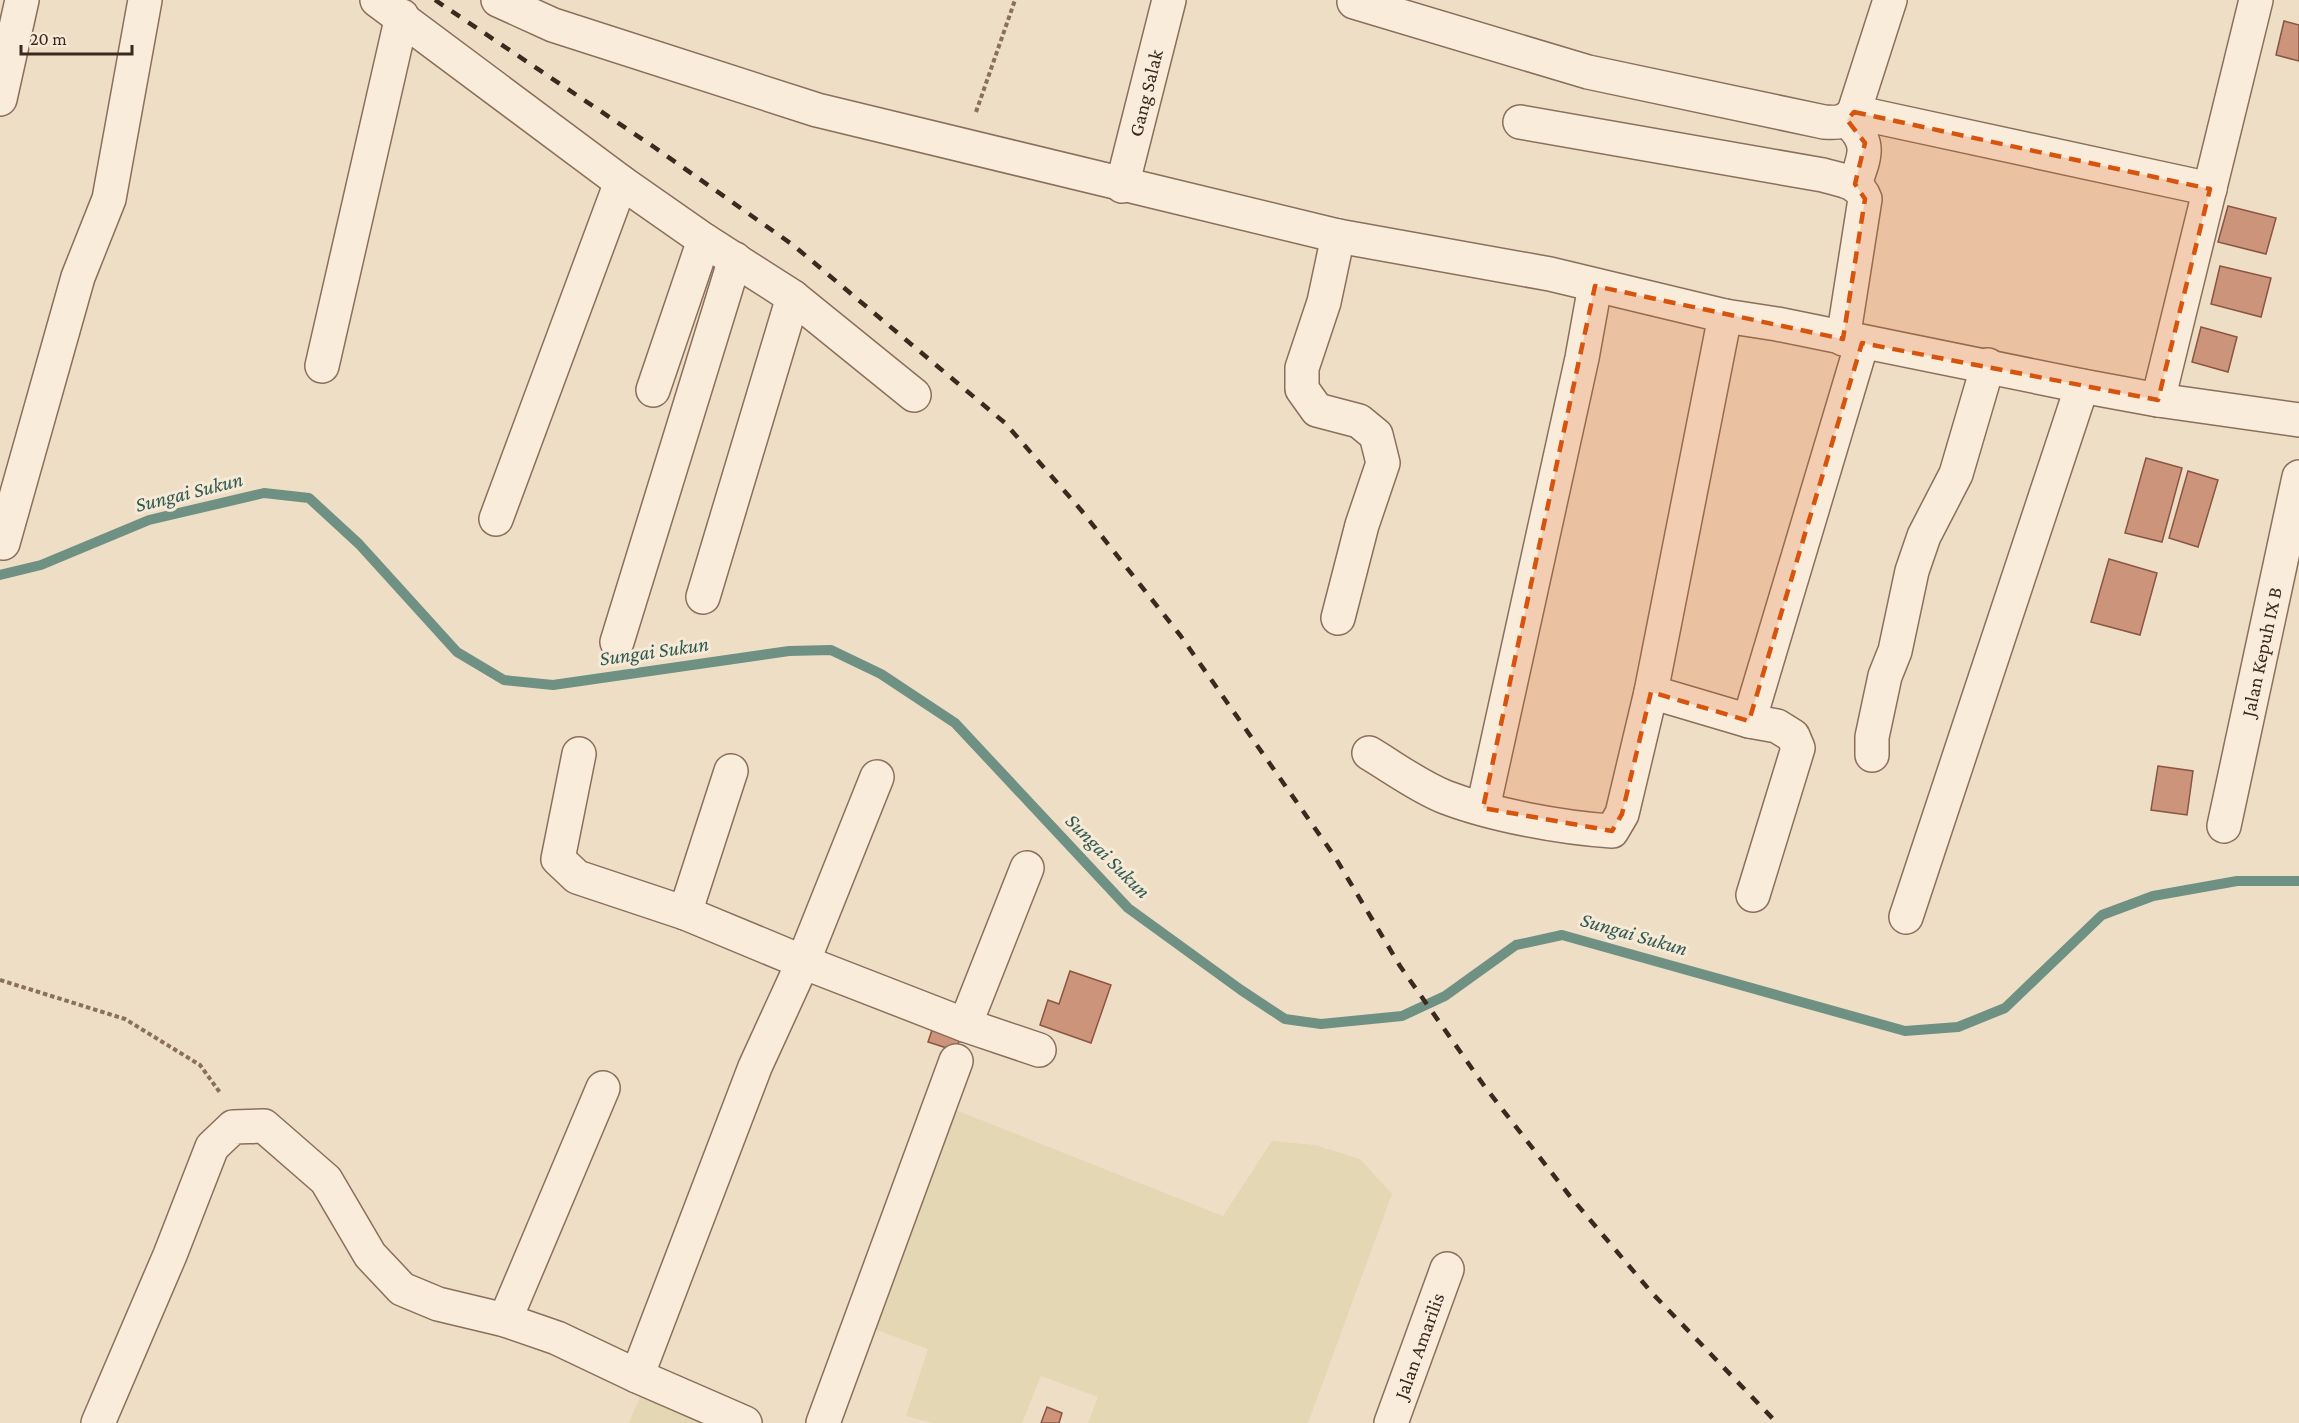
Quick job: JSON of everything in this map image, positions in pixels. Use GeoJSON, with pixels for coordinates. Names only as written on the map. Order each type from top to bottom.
{"type":"FeatureCollection","features":[{"type":"Feature","properties":{"kind":"street"},"geometry":{"type":"LineString","coordinates":[[0,99],[22,0]]}},
{"type":"Feature","properties":{"kind":"street"},"geometry":{"type":"LineString","coordinates":[[3,543],[78,277],[109,199],[145,0]]}},
{"type":"Feature","properties":{"kind":"street"},"geometry":{"type":"LineString","coordinates":[[498,0],[553,25],[817,110],[1122,186],[1338,236],[1550,274],[1725,316],[1777,324],[1852,341],[1988,365],[2158,400],[2299,420]]}},
{"type":"Feature","properties":{"kind":"street","name":"Gang Salak"},"geometry":{"type":"LineString","coordinates":[[1122,186],[1168,0]]}},
{"type":"Feature","properties":{"kind":"street"},"geometry":{"type":"LineString","coordinates":[[1850,116],[1890,0]]}},
{"type":"Feature","properties":{"kind":"street"},"geometry":{"type":"LineString","coordinates":[[2158,400],[2256,0]]}},
{"type":"Feature","properties":{"kind":"street"},"geometry":{"type":"LineString","coordinates":[[1354,2],[1588,72],[1824,122],[1850,116],[2210,189]]}},
{"type":"Feature","properties":{"kind":"street"},"geometry":{"type":"LineString","coordinates":[[322,366],[389,8],[621,182],[704,240],[793,297],[914,395]]}},
{"type":"Feature","properties":{"kind":"street"},"geometry":{"type":"LineString","coordinates":[[1850,116],[1865,143],[1864,158],[1855,184]]}},
{"type":"Feature","properties":{"kind":"street"},"geometry":{"type":"LineString","coordinates":[[1520,122],[1824,175],[1855,184],[1862,189],[1865,199],[1852,341],[1749,721]]}},
{"type":"Feature","properties":{"kind":"street"},"geometry":{"type":"LineString","coordinates":[[496,519],[621,182]]}},
{"type":"Feature","properties":{"kind":"street"},"geometry":{"type":"LineString","coordinates":[[1338,236],[1324,302],[1302,368],[1302,389],[1317,410],[1359,421],[1376,435],[1383,463],[1362,525],[1338,618]]}},
{"type":"Feature","properties":{"kind":"street"},"geometry":{"type":"LineString","coordinates":[[653,390],[704,240]]}},
{"type":"Feature","properties":{"kind":"street"},"geometry":{"type":"LineString","coordinates":[[617,642],[735,259]]}},
{"type":"Feature","properties":{"kind":"street"},"geometry":{"type":"LineString","coordinates":[[1483,808],[1582,358],[1595,286]]}},
{"type":"Feature","properties":{"kind":"street"},"geometry":{"type":"LineString","coordinates":[[703,597],[793,297]]}},
{"type":"Feature","properties":{"kind":"street"},"geometry":{"type":"LineString","coordinates":[[1370,753],[1424,787],[1483,808],[1586,829],[1612,831],[1622,814],[1652,692],[1725,316]]}},
{"type":"Feature","properties":{"kind":"street"},"geometry":{"type":"LineString","coordinates":[[1872,754],[1874,726],[1885,676],[1895,651],[1912,571],[1924,536],[1956,474],[1988,365]]}},
{"type":"Feature","properties":{"kind":"street"},"geometry":{"type":"LineString","coordinates":[[1906,917],[2082,386]]}},
{"type":"Feature","properties":{"kind":"street","name":"Jalan Kepuh IX B"},"geometry":{"type":"LineString","coordinates":[[2224,826],[2299,477]]}},
{"type":"Feature","properties":{"kind":"street"},"geometry":{"type":"LineString","coordinates":[[1652,692],[1749,721],[1777,726],[1793,736],[1798,748],[1753,895]]}},
{"type":"Feature","properties":{"kind":"street"},"geometry":{"type":"LineString","coordinates":[[579,754],[558,859],[577,877],[685,913],[965,1025],[1039,1050]]}},
{"type":"Feature","properties":{"kind":"street"},"geometry":{"type":"LineString","coordinates":[[685,913],[731,771]]}},
{"type":"Feature","properties":{"kind":"street"},"geometry":{"type":"LineString","coordinates":[[637,1376],[754,1067],[803,962],[877,777]]}},
{"type":"Feature","properties":{"kind":"street"},"geometry":{"type":"LineString","coordinates":[[965,1025],[1027,868]]}},
{"type":"Feature","properties":{"kind":"street"},"geometry":{"type":"LineString","coordinates":[[823,1423],[956,1061]]}},
{"type":"Feature","properties":{"kind":"street"},"geometry":{"type":"LineString","coordinates":[[505,1320],[603,1088]]}},
{"type":"Feature","properties":{"kind":"street"},"geometry":{"type":"LineString","coordinates":[[98,1423],[170,1255],[212,1147],[233,1127],[264,1126],[326,1180],[370,1255],[402,1289],[438,1304],[505,1320],[557,1338],[745,1423]]}},
{"type":"Feature","properties":{"kind":"street","name":"Jalan Amarilis"},"geometry":{"type":"LineString","coordinates":[[1391,1423],[1447,1269]]}},
{"type":"Feature","properties":{"kind":"path"},"geometry":{"type":"LineString","coordinates":[[964,147],[1015,0]]}},
{"type":"Feature","properties":{"kind":"path"},"geometry":{"type":"LineString","coordinates":[[0,980],[125,1019],[200,1065],[245,1126]]}},
{"type":"Feature","properties":{"kind":"highlighted area"},"geometry":{"type":"Polygon","coordinates":[[[1854,112],[2210,189],[2158,400],[1862,343],[1749,721],[1651,692],[1622,814],[1612,831],[1483,808],[1595,286],[1843,339],[1865,199],[1855,184],[1865,143],[1847,120],[1854,112]]]}},
{"type":"Feature","properties":{"kind":"shaded area"},"geometry":{"type":"Polygon","coordinates":[[[948,1107],[1223,1216],[1272,1141],[1315,1145],[1360,1159],[1392,1194],[1308,1423],[1088,1423],[1098,1397],[1041,1376],[1022,1423],[934,1423],[906,1416],[928,1349],[871,1328],[948,1107]]]}},
{"type":"Feature","properties":{"kind":"shaded area"},"geometry":{"type":"Polygon","coordinates":[[[640,1397],[704,1423],[629,1423],[640,1397]]]}},
{"type":"Feature","properties":{"kind":"building"},"geometry":{"type":"Polygon","coordinates":[[[2284,21],[2299,25],[2299,61],[2276,55],[2284,21]]]}},
{"type":"Feature","properties":{"kind":"building"},"geometry":{"type":"Polygon","coordinates":[[[2228,206],[2276,218],[2266,254],[2218,242],[2228,206]]]}},
{"type":"Feature","properties":{"kind":"building"},"geometry":{"type":"Polygon","coordinates":[[[2220,266],[2271,278],[2261,317],[2211,304],[2220,266]]]}},
{"type":"Feature","properties":{"kind":"building"},"geometry":{"type":"Polygon","coordinates":[[[2201,327],[2237,337],[2228,372],[2192,362],[2201,327]]]}},
{"type":"Feature","properties":{"kind":"building"},"geometry":{"type":"Polygon","coordinates":[[[2146,458],[2182,468],[2162,542],[2125,533],[2146,458]]]}},
{"type":"Feature","properties":{"kind":"building"},"geometry":{"type":"Polygon","coordinates":[[[2188,471],[2218,480],[2198,547],[2169,538],[2188,471]]]}},
{"type":"Feature","properties":{"kind":"building"},"geometry":{"type":"Polygon","coordinates":[[[2109,559],[2157,573],[2140,635],[2091,622],[2109,559]]]}},
{"type":"Feature","properties":{"kind":"building"},"geometry":{"type":"Polygon","coordinates":[[[2158,766],[2193,771],[2187,815],[2151,810],[2158,766]]]}},
{"type":"Feature","properties":{"kind":"building"},"geometry":{"type":"Polygon","coordinates":[[[1070,971],[1111,985],[1091,1043],[1040,1025],[1048,1000],[1059,1004],[1070,971]]]}},
{"type":"Feature","properties":{"kind":"building"},"geometry":{"type":"Polygon","coordinates":[[[934,1024],[962,1032],[956,1051],[928,1042],[934,1024]]]}},
{"type":"Feature","properties":{"kind":"building"},"geometry":{"type":"Polygon","coordinates":[[[1047,1407],[1062,1413],[1059,1423],[1041,1423],[1047,1407]]]}},
{"type":"Feature","properties":{"kind":"waterway","name":"Sungai Sukun"},"geometry":{"type":"LineString","coordinates":[[0,575],[41,565],[149,520],[264,493],[309,498],[359,544],[457,652],[504,680],[553,685],[789,651],[831,650],[881,674],[955,723],[1128,908],[1285,1019],[1321,1024],[1402,1016],[1445,996],[1516,945],[1562,935],[1905,1031],[1958,1027],[2005,1008],[2102,915],[2153,896],[2237,881],[2299,881]]}},
{"type":"Feature","properties":{"kind":"railway"},"geometry":{"type":"LineString","coordinates":[[435,0],[654,147],[793,245],[1005,423],[1081,510],[1180,635],[1335,857],[1400,966],[1485,1087],[1569,1195],[1652,1293],[1777,1423]]}}]}
